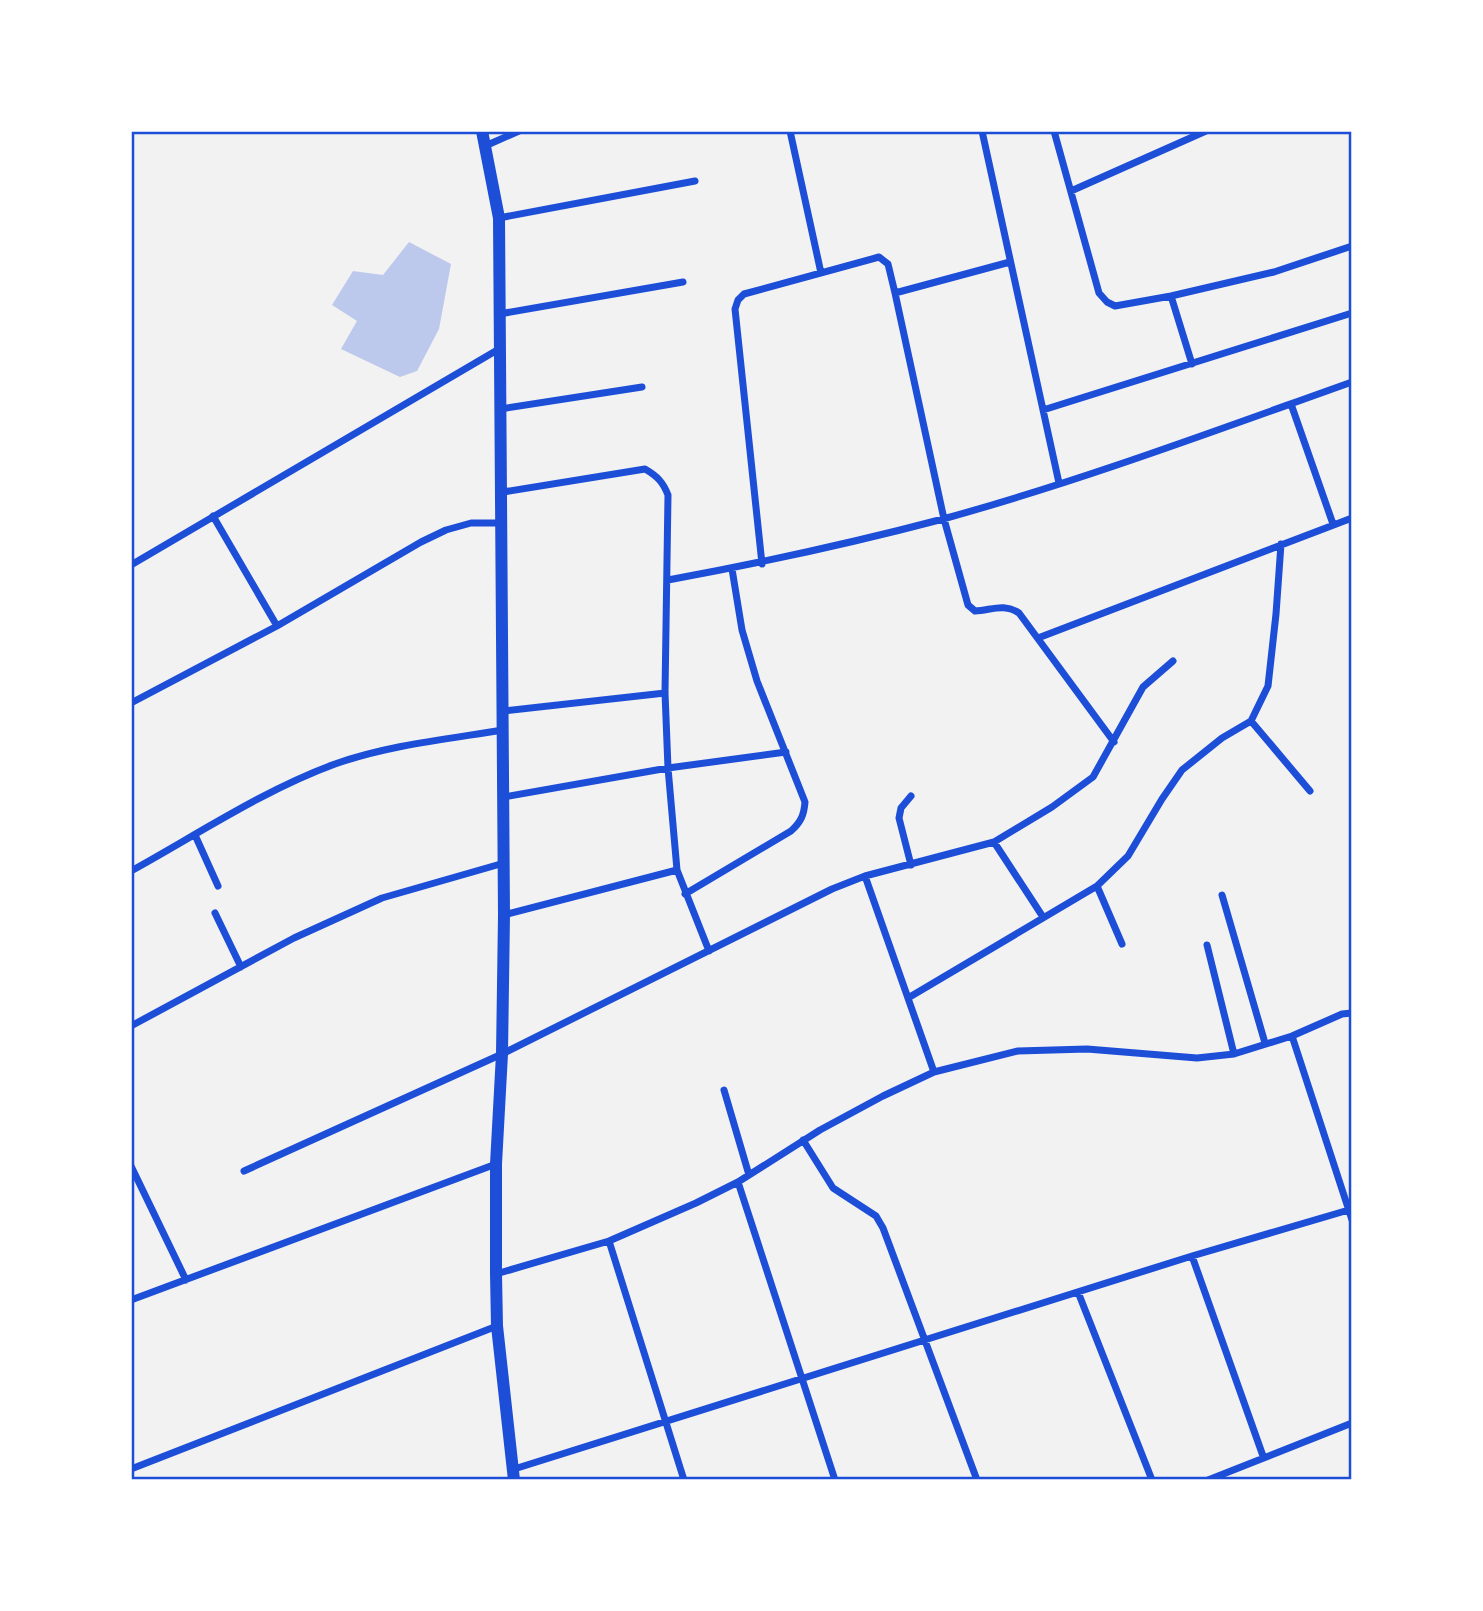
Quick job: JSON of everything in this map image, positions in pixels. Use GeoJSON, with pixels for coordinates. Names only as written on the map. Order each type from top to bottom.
{"type":"FeatureCollection","features":[{"type":"Feature","properties":{"kind":"street"},"geometry":{"type":"LineString","coordinates":[[482,131],[499,218],[504,915],[502,1054],[496,1164],[496,1273],[497,1326],[513,1475],[666,1422],[1192,1255],[1350,1210]]}},
{"type":"Feature","properties":{"kind":"street"},"geometry":{"type":"LineString","coordinates":[[485,146],[519,131]]}},
{"type":"Feature","properties":{"kind":"street"},"geometry":{"type":"LineString","coordinates":[[790,131],[821,273]]}},
{"type":"Feature","properties":{"kind":"street"},"geometry":{"type":"LineString","coordinates":[[982,131],[1059,483]]}},
{"type":"Feature","properties":{"kind":"street"},"geometry":{"type":"LineString","coordinates":[[1054,131],[1099,293],[1107,302],[1122,307],[1171,296],[1274,272],[1352,246]]}},
{"type":"Feature","properties":{"kind":"street"},"geometry":{"type":"LineString","coordinates":[[1070,191],[1206,131]]}},
{"type":"Feature","properties":{"kind":"street"},"geometry":{"type":"LineString","coordinates":[[499,218],[695,181]]}},
{"type":"Feature","properties":{"kind":"street"},"geometry":{"type":"LineString","coordinates":[[762,564],[735,309],[738,300],[744,294],[879,257],[888,264],[944,519],[968,605],[975,611],[1011,607],[1019,613],[1114,742]]}},
{"type":"Feature","properties":{"kind":"street"},"geometry":{"type":"LineString","coordinates":[[895,293],[1010,262]]}},
{"type":"Feature","properties":{"kind":"street"},"geometry":{"type":"LineString","coordinates":[[499,314],[683,282]]}},
{"type":"Feature","properties":{"kind":"street"},"geometry":{"type":"LineString","coordinates":[[1171,296],[1192,364]]}},
{"type":"Feature","properties":{"kind":"street"},"geometry":{"type":"LineString","coordinates":[[1043,410],[1352,313]]}},
{"type":"Feature","properties":{"kind":"street"},"geometry":{"type":"LineString","coordinates":[[131,565],[499,349]]}},
{"type":"Feature","properties":{"kind":"street"},"geometry":{"type":"LineString","coordinates":[[668,580],[762,564],[944,519],[1059,483],[1352,382]]}},
{"type":"Feature","properties":{"kind":"street"},"geometry":{"type":"LineString","coordinates":[[500,409],[642,387]]}},
{"type":"Feature","properties":{"kind":"street"},"geometry":{"type":"LineString","coordinates":[[1291,404],[1333,524]]}},
{"type":"Feature","properties":{"kind":"street"},"geometry":{"type":"LineString","coordinates":[[503,492],[645,469],[657,476],[664,485],[668,495],[664,693],[677,870],[709,950]]}},
{"type":"Feature","properties":{"kind":"street"},"geometry":{"type":"LineString","coordinates":[[213,516],[276,626]]}},
{"type":"Feature","properties":{"kind":"street"},"geometry":{"type":"LineString","coordinates":[[1038,638],[1352,517]]}},
{"type":"Feature","properties":{"kind":"street"},"geometry":{"type":"LineString","coordinates":[[131,703],[276,626],[421,542],[446,530],[471,523],[500,523]]}},
{"type":"Feature","properties":{"kind":"street"},"geometry":{"type":"LineString","coordinates":[[908,998],[1097,886],[1128,856],[1182,771],[1222,738],[1251,721],[1268,686],[1281,544]]}},
{"type":"Feature","properties":{"kind":"street"},"geometry":{"type":"LineString","coordinates":[[685,894],[800,823],[804,813],[805,802],[749,656],[732,569]]}},
{"type":"Feature","properties":{"kind":"street"},"geometry":{"type":"LineString","coordinates":[[244,1171],[502,1054],[832,889],[865,876],[994,842],[1052,807],[1093,777],[1143,687],[1173,661]]}},
{"type":"Feature","properties":{"kind":"street"},"geometry":{"type":"LineString","coordinates":[[504,711],[664,693]]}},
{"type":"Feature","properties":{"kind":"street"},"geometry":{"type":"LineString","coordinates":[[1251,721],[1310,791]]}},
{"type":"Feature","properties":{"kind":"street"},"geometry":{"type":"LineString","coordinates":[[131,871],[291,782],[337,763],[379,751],[504,729]]}},
{"type":"Feature","properties":{"kind":"street"},"geometry":{"type":"LineString","coordinates":[[504,797],[668,768],[786,752]]}},
{"type":"Feature","properties":{"kind":"street"},"geometry":{"type":"LineString","coordinates":[[911,796],[901,808],[899,818],[911,865]]}},
{"type":"Feature","properties":{"kind":"street"},"geometry":{"type":"LineString","coordinates":[[195,835],[218,886]]}},
{"type":"Feature","properties":{"kind":"street"},"geometry":{"type":"LineString","coordinates":[[994,842],[1043,917]]}},
{"type":"Feature","properties":{"kind":"street"},"geometry":{"type":"LineString","coordinates":[[131,1026],[294,938],[382,898],[504,863]]}},
{"type":"Feature","properties":{"kind":"street"},"geometry":{"type":"LineString","coordinates":[[504,915],[677,870]]}},
{"type":"Feature","properties":{"kind":"street"},"geometry":{"type":"LineString","coordinates":[[865,876],[934,1072]]}},
{"type":"Feature","properties":{"kind":"street"},"geometry":{"type":"LineString","coordinates":[[1097,886],[1122,944]]}},
{"type":"Feature","properties":{"kind":"street"},"geometry":{"type":"LineString","coordinates":[[1222,895],[1265,1043]]}},
{"type":"Feature","properties":{"kind":"street"},"geometry":{"type":"LineString","coordinates":[[215,913],[241,967]]}},
{"type":"Feature","properties":{"kind":"street"},"geometry":{"type":"LineString","coordinates":[[1207,945],[1234,1054]]}},
{"type":"Feature","properties":{"kind":"street"},"geometry":{"type":"LineString","coordinates":[[496,1273],[609,1241],[696,1203],[738,1182],[803,1140],[883,1096],[934,1072],[1018,1051],[1087,1049],[1197,1058],[1234,1054],[1292,1036],[1342,1014],[1352,1013]]}},
{"type":"Feature","properties":{"kind":"street"},"geometry":{"type":"LineString","coordinates":[[1292,1036],[1352,1220]]}},
{"type":"Feature","properties":{"kind":"street"},"geometry":{"type":"LineString","coordinates":[[724,1090],[749,1175]]}},
{"type":"Feature","properties":{"kind":"street"},"geometry":{"type":"LineString","coordinates":[[803,1140],[833,1188],[876,1216],[883,1228],[977,1480]]}},
{"type":"Feature","properties":{"kind":"street"},"geometry":{"type":"LineString","coordinates":[[131,1300],[496,1164]]}},
{"type":"Feature","properties":{"kind":"street"},"geometry":{"type":"LineString","coordinates":[[131,1166],[186,1280]]}},
{"type":"Feature","properties":{"kind":"street"},"geometry":{"type":"LineString","coordinates":[[738,1182],[835,1480]]}},
{"type":"Feature","properties":{"kind":"street"},"geometry":{"type":"LineString","coordinates":[[609,1241],[684,1480]]}},
{"type":"Feature","properties":{"kind":"street"},"geometry":{"type":"LineString","coordinates":[[1192,1255],[1263,1456]]}},
{"type":"Feature","properties":{"kind":"street"},"geometry":{"type":"LineString","coordinates":[[1078,1292],[1152,1480]]}},
{"type":"Feature","properties":{"kind":"street"},"geometry":{"type":"LineString","coordinates":[[131,1469],[497,1326]]}},
{"type":"Feature","properties":{"kind":"street"},"geometry":{"type":"LineString","coordinates":[[1208,1480],[1352,1423]]}},
{"type":"Feature","properties":{"kind":"building"},"geometry":{"type":"Polygon","coordinates":[[[409,242],[451,264],[439,329],[417,371],[400,377],[341,349],[357,321],[332,305],[353,271],[383,275],[409,242]]]}}]}
